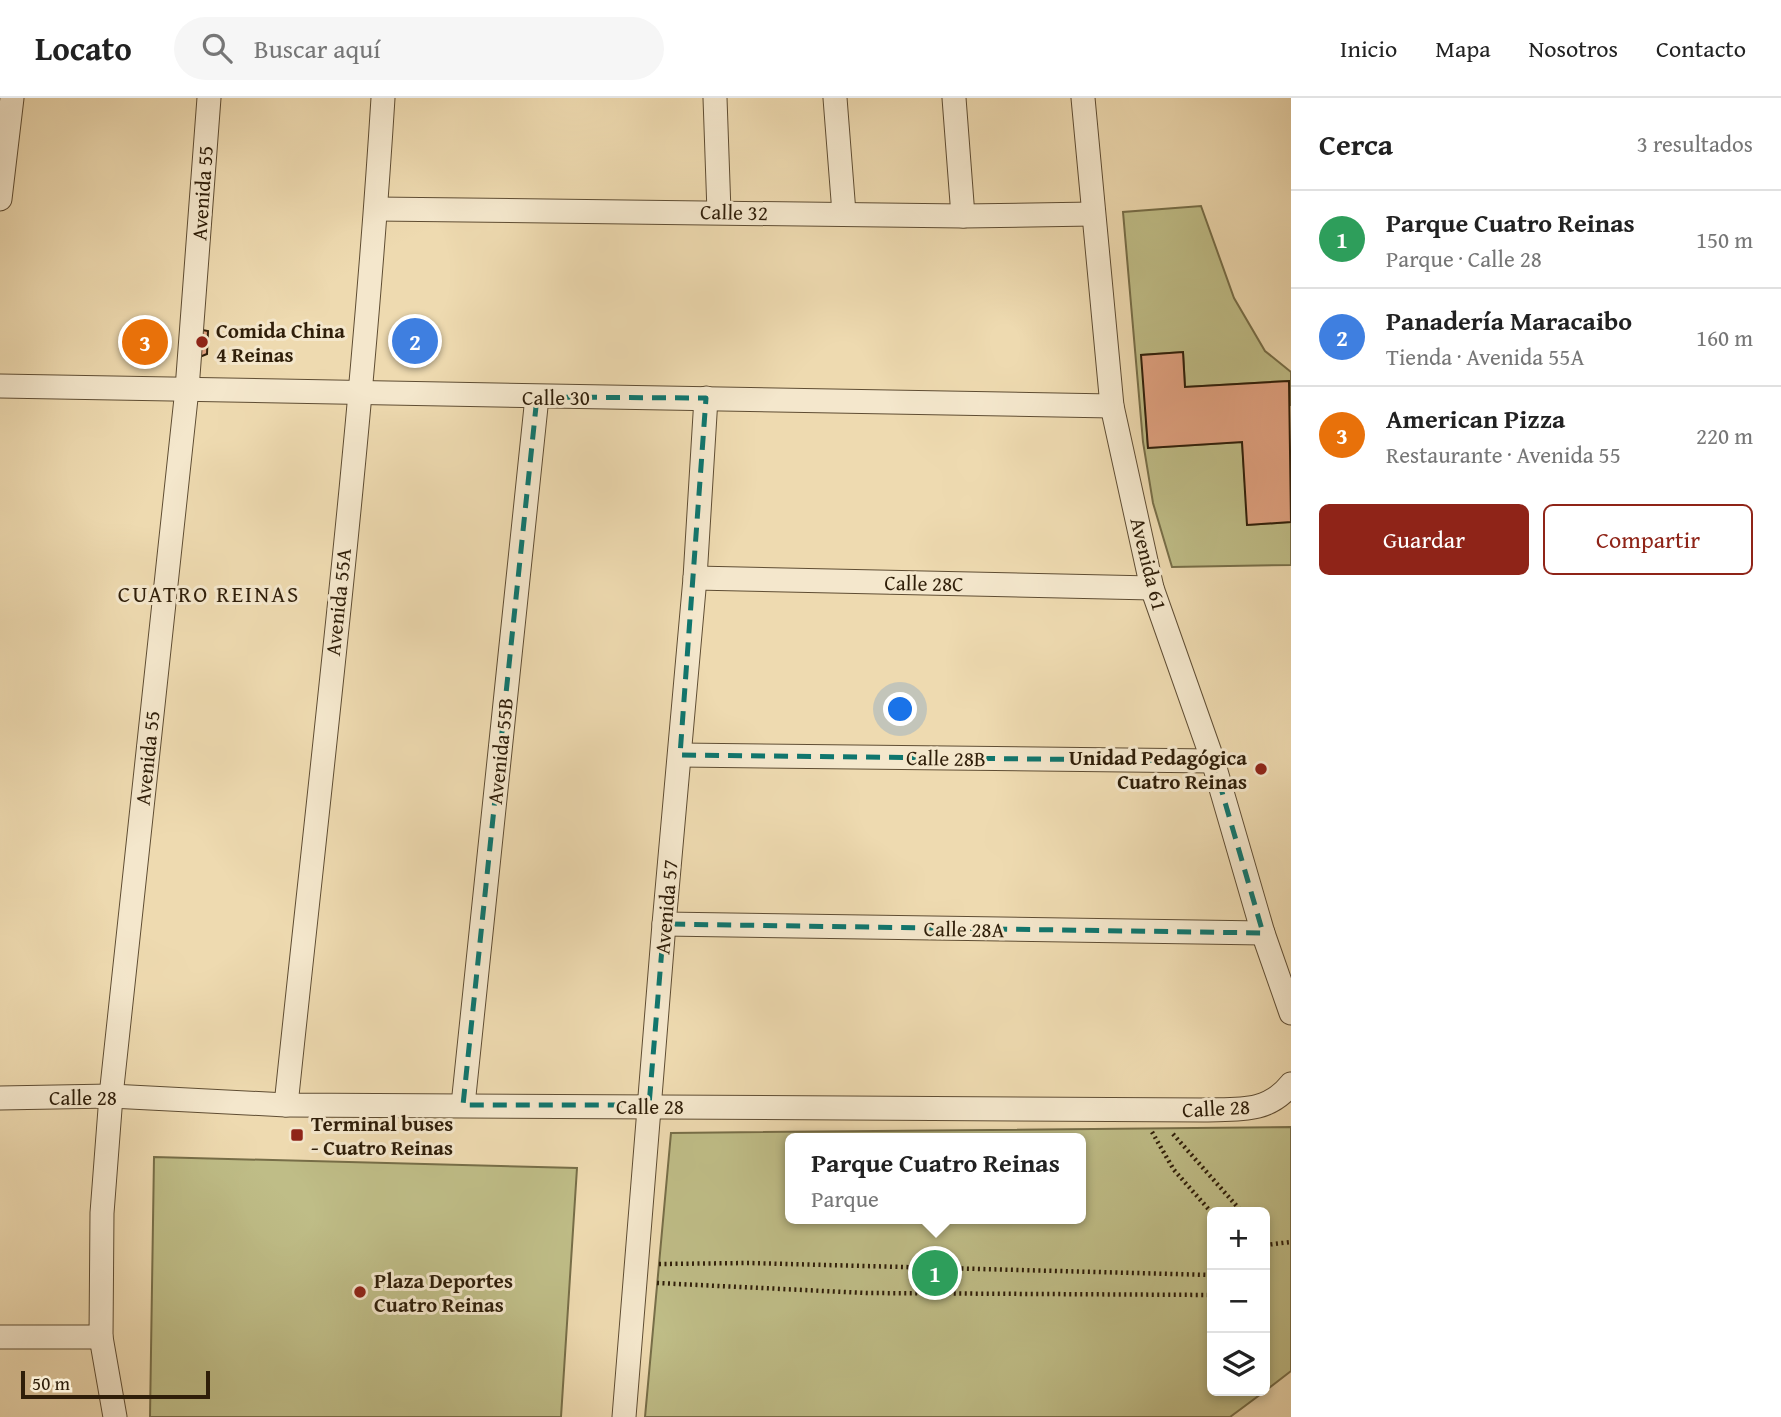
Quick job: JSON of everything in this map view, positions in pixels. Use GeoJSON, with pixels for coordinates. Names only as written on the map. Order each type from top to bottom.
{"type":"FeatureCollection","features":[{"type":"Feature","properties":{"kind":"street","name":"Avenida 55"},"geometry":{"type":"LineString","coordinates":[[115,1417],[101,1337],[102,1213],[111,1096],[187,389],[209,98]]}},
{"type":"Feature","properties":{"kind":"street","name":"Avenida 55A"},"geometry":{"type":"LineString","coordinates":[[286,1105],[359,394],[383,98]]}},
{"type":"Feature","properties":{"kind":"street"},"geometry":{"type":"LineString","coordinates":[[715,98],[719,212]]}},
{"type":"Feature","properties":{"kind":"street"},"geometry":{"type":"LineString","coordinates":[[835,98],[844,213]]}},
{"type":"Feature","properties":{"kind":"street"},"geometry":{"type":"LineString","coordinates":[[954,98],[962,216]]}},
{"type":"Feature","properties":{"kind":"street","name":"Avenida 61"},"geometry":{"type":"LineString","coordinates":[[1083,98],[1112,406],[1152,588],[1213,761],[1263,933],[1291,1013]]}},
{"type":"Feature","properties":{"kind":"street"},"geometry":{"type":"LineString","coordinates":[[0,199],[7,111]]}},
{"type":"Feature","properties":{"kind":"street","name":"Calle 32"},"geometry":{"type":"LineString","coordinates":[[376,209],[962,216],[1093,214]]}},
{"type":"Feature","properties":{"kind":"street","name":"Calle 30"},"geometry":{"type":"LineString","coordinates":[[0,386],[1112,406]]}},
{"type":"Feature","properties":{"kind":"street","name":"Avenida 55B"},"geometry":{"type":"LineString","coordinates":[[463,1105],[537,397]]}},
{"type":"Feature","properties":{"kind":"street","name":"Avenida 57"},"geometry":{"type":"LineString","coordinates":[[624,1417],[695,578],[706,398]]}},
{"type":"Feature","properties":{"kind":"street","name":"Calle 28C"},"geometry":{"type":"LineString","coordinates":[[695,578],[1152,588]]}},
{"type":"Feature","properties":{"kind":"street","name":"Calle 28B"},"geometry":{"type":"LineString","coordinates":[[680,755],[1213,761]]}},
{"type":"Feature","properties":{"kind":"street","name":"Calle 28A"},"geometry":{"type":"LineString","coordinates":[[664,924],[1263,933]]}},
{"type":"Feature","properties":{"kind":"street","name":"Calle 28"},"geometry":{"type":"LineString","coordinates":[[0,1098],[111,1096],[286,1105],[1205,1110],[1241,1109],[1267,1104],[1281,1097],[1291,1084]]}},
{"type":"Feature","properties":{"kind":"street"},"geometry":{"type":"LineString","coordinates":[[0,1337],[101,1337]]}},
{"type":"Feature","properties":{"kind":"path"},"geometry":{"type":"LineString","coordinates":[[1159,1128],[1150,1128],[1174,1170],[1207,1207]]}},
{"type":"Feature","properties":{"kind":"path"},"geometry":{"type":"LineString","coordinates":[[1168,1128],[1238,1207]]}},
{"type":"Feature","properties":{"kind":"path"},"geometry":{"type":"LineString","coordinates":[[1270,1244],[1291,1242]]}},
{"type":"Feature","properties":{"kind":"path"},"geometry":{"type":"LineString","coordinates":[[1207,1275],[659,1263],[657,1283],[866,1293],[1207,1295]]}},
{"type":"Feature","properties":{"kind":"highlighted area"},"geometry":{"type":"Polygon","coordinates":[[[537,397],[706,398],[680,755],[1213,761],[1263,933],[664,924],[649,1105],[463,1105],[537,397]]]}},
{"type":"Feature","properties":{"kind":"shaded area"},"geometry":{"type":"Polygon","coordinates":[[[1201,206],[1234,298],[1265,351],[1291,372],[1291,406],[1289,381],[1185,387],[1183,352],[1142,355],[1148,448],[1242,442],[1248,525],[1291,522],[1291,565],[1172,567],[1153,503],[1143,442],[1123,212],[1201,206]]]}},
{"type":"Feature","properties":{"kind":"shaded area"},"geometry":{"type":"Polygon","coordinates":[[[1291,1127],[1291,1371],[1270,1387],[1270,1207],[1207,1207],[1207,1396],[1258,1396],[1230,1417],[645,1417],[671,1133],[1291,1127]]]}},
{"type":"Feature","properties":{"kind":"shaded area","name":"Plaza Deportes Cuatro Reinas"},"geometry":{"type":"Polygon","coordinates":[[[154,1157],[577,1168],[561,1417],[150,1417],[154,1157]]]}},
{"type":"Feature","properties":{"kind":"building"},"geometry":{"type":"Polygon","coordinates":[[[133,326],[157,328],[157,356],[134,357],[133,326]]]}},
{"type":"Feature","properties":{"kind":"building","name":"Comida China 4 Reinas"},"geometry":{"type":"Polygon","coordinates":[[[197,329],[208,331],[207,354],[197,358],[197,329]]]}},
{"type":"Feature","properties":{"kind":"building"},"geometry":{"type":"Polygon","coordinates":[[[1183,352],[1185,387],[1289,381],[1291,522],[1247,525],[1242,442],[1148,448],[1141,355],[1183,352]]]}},
{"type":"Feature","properties":{"kind":"place","name":"Panadería Maracaibo"},"geometry":{"type":"Point","coordinates":[415,341]}},
{"type":"Feature","properties":{"kind":"place","name":"American Pizza"},"geometry":{"type":"Point","coordinates":[145,342]}},
{"type":"Feature","properties":{"kind":"place","name":"Comida China 4 Reinas"},"geometry":{"type":"Point","coordinates":[202,342]}},
{"type":"Feature","properties":{"kind":"place","name":"Unidad Pedagógica Cuatro Reinas"},"geometry":{"type":"Point","coordinates":[1261,769]}},
{"type":"Feature","properties":{"kind":"place","name":"Terminal buses - Cuatro Reinas"},"geometry":{"type":"Point","coordinates":[297,1135]}},
{"type":"Feature","properties":{"kind":"place","name":"Parque Cuatro Reinas"},"geometry":{"type":"Point","coordinates":[935,1273]}},
{"type":"Feature","properties":{"kind":"place","name":"Plaza Deportes Cuatro Reinas"},"geometry":{"type":"Point","coordinates":[360,1292]}},
{"type":"Feature","properties":{"kind":"district","name":"CUATRO REINAS"},"geometry":{"type":"Point","coordinates":[209,593]}}]}
